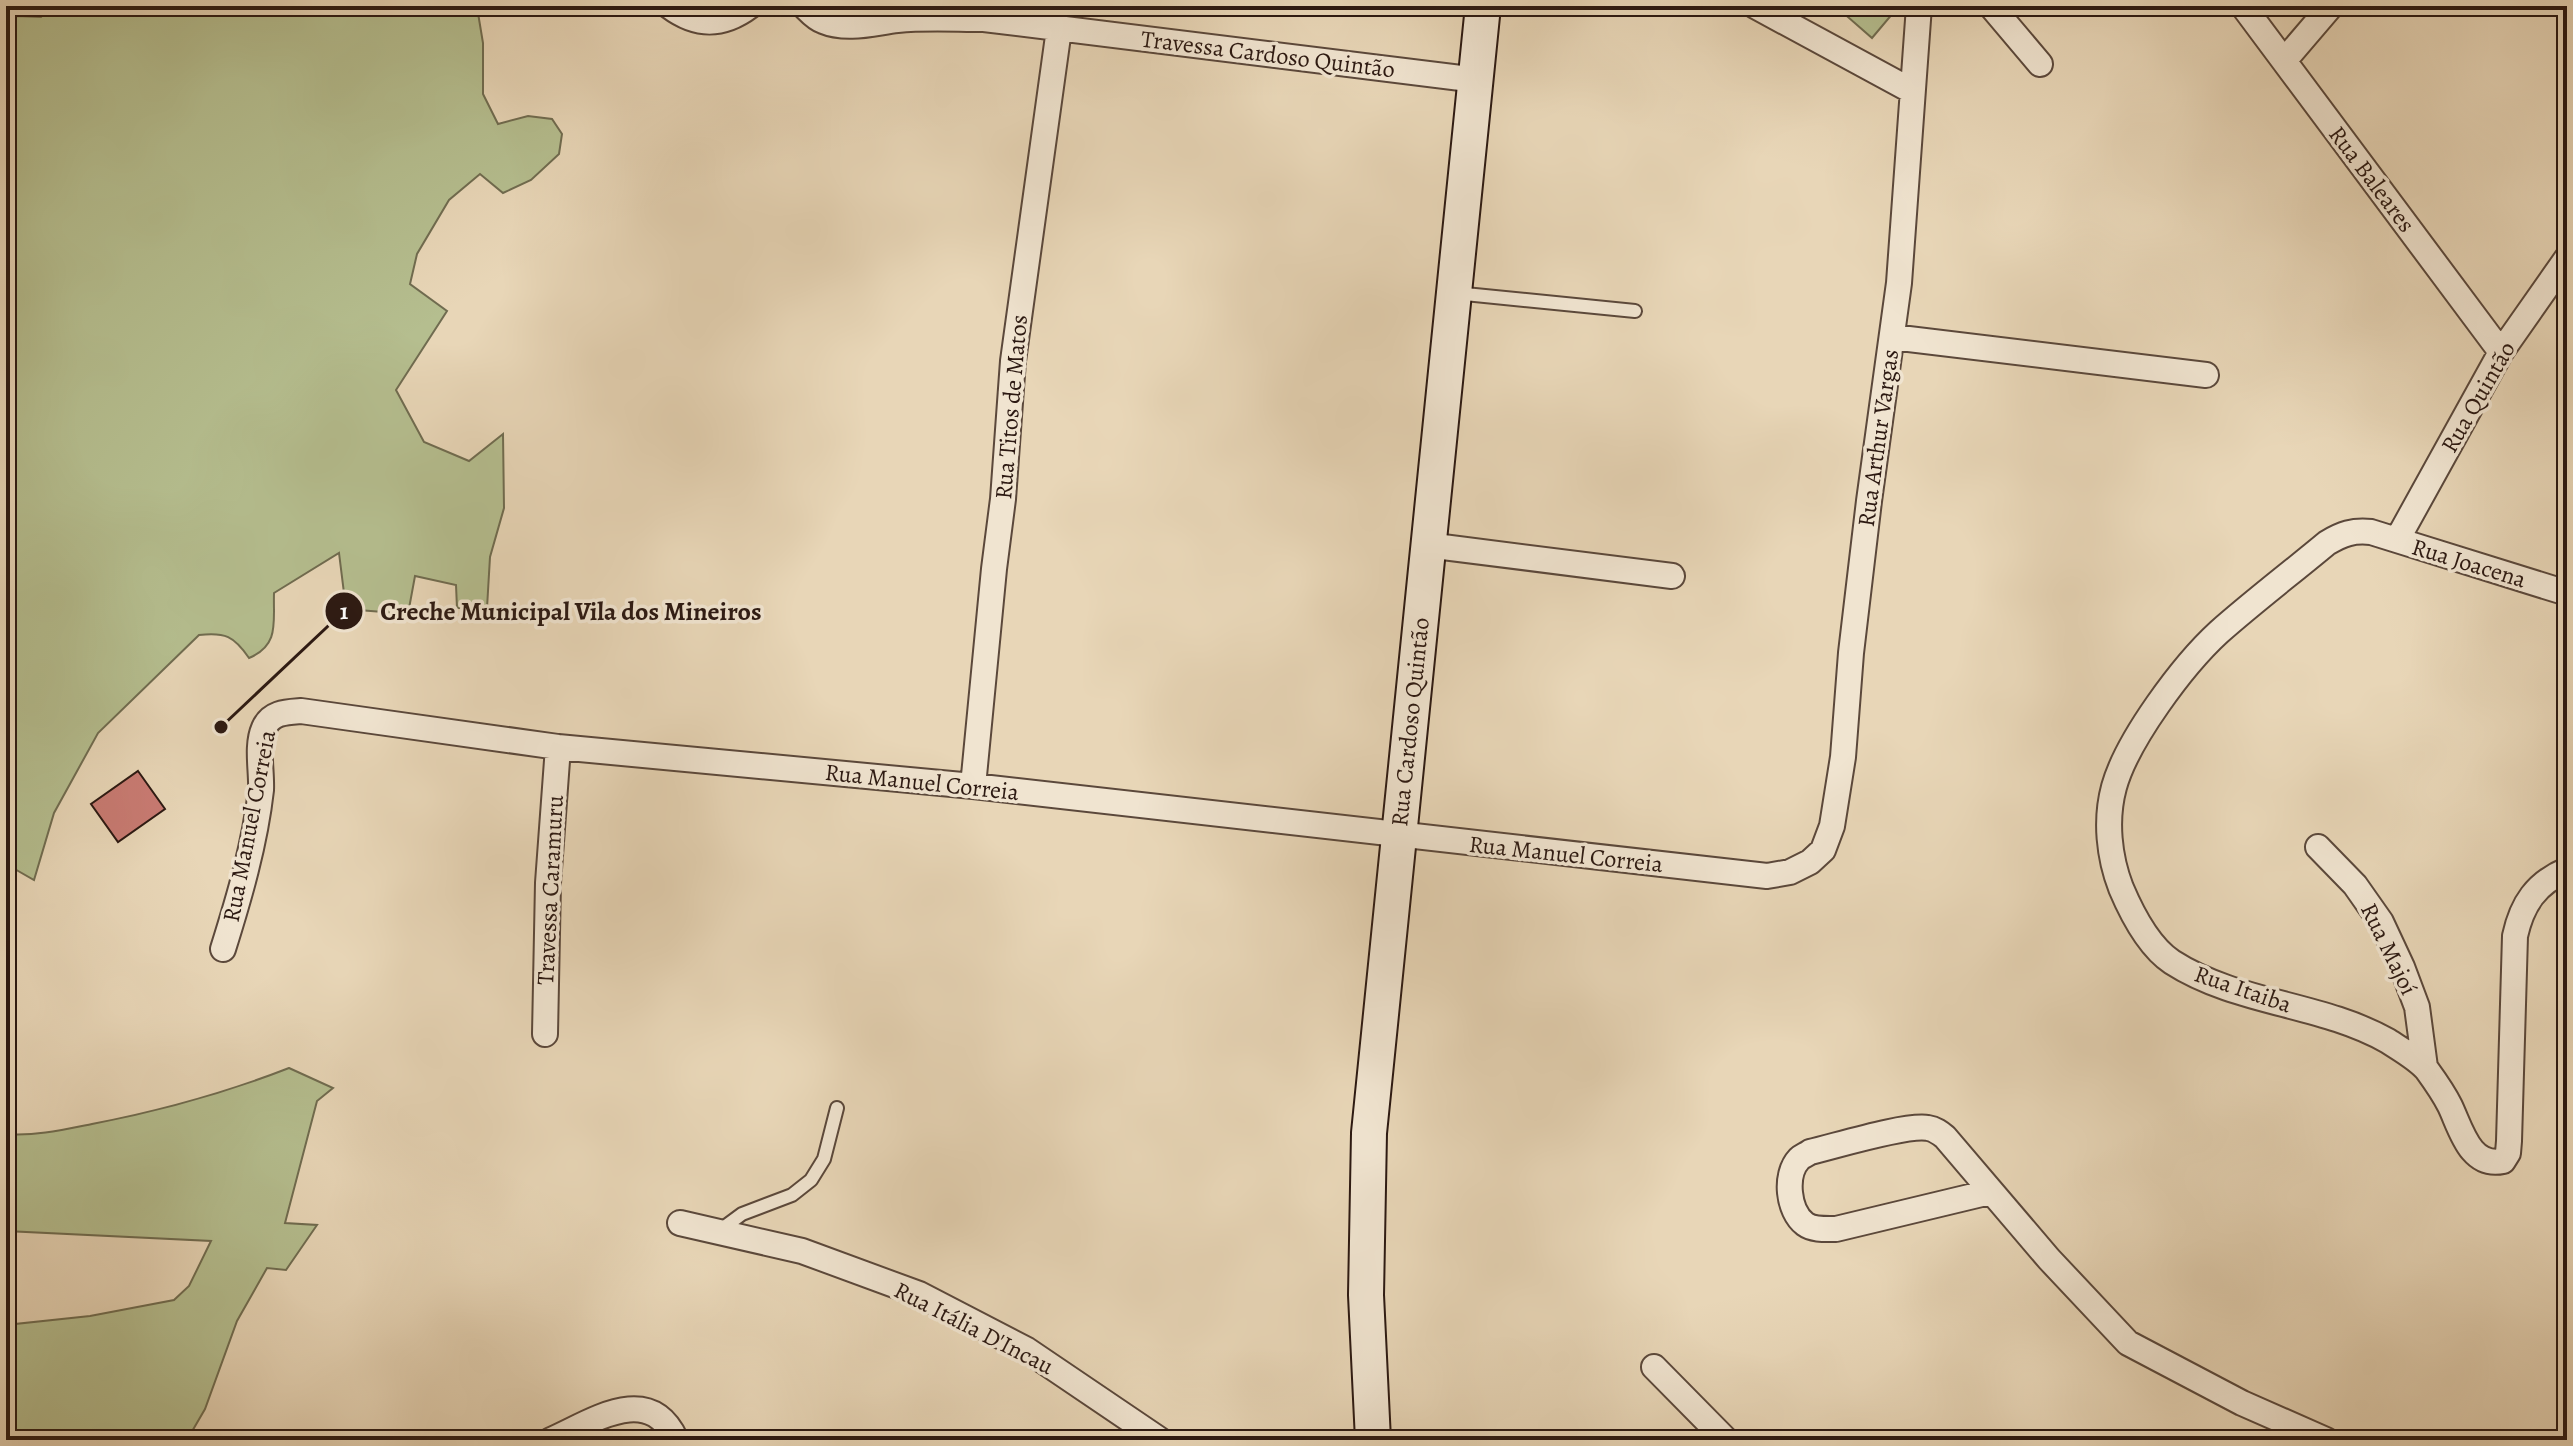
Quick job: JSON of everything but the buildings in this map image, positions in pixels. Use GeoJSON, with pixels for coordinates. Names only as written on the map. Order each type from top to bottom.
{"type":"FeatureCollection","features":[{"type":"Feature","properties":{"kind":"street"},"geometry":{"type":"LineString","coordinates":[[669,6],[685,17],[708,22],[734,18],[750,6]]}},
{"type":"Feature","properties":{"kind":"street","name":"Rua Cardoso Quintão"},"geometry":{"type":"LineString","coordinates":[[1373,1440],[1366,1295],[1369,1133],[1483,6]]}},
{"type":"Feature","properties":{"kind":"street"},"geometry":{"type":"LineString","coordinates":[[1755,6],[1792,14],[1912,91]]}},
{"type":"Feature","properties":{"kind":"street","name":"Rua Arthur Vargas"},"geometry":{"type":"LineString","coordinates":[[1810,862],[1823,850],[1832,826],[1843,757],[1851,653],[1899,283],[1919,6]]}},
{"type":"Feature","properties":{"kind":"street"},"geometry":{"type":"LineString","coordinates":[[1991,6],[2040,64]]}},
{"type":"Feature","properties":{"kind":"street","name":"Rua Baleares"},"geometry":{"type":"LineString","coordinates":[[2243,6],[2501,352]]}},
{"type":"Feature","properties":{"kind":"street"},"geometry":{"type":"LineString","coordinates":[[2284,61],[2331,6]]}},
{"type":"Feature","properties":{"kind":"street","name":"Travessa Cardoso Quintão"},"geometry":{"type":"LineString","coordinates":[[814,11],[842,25],[870,26],[897,20],[984,19],[1477,80]]}},
{"type":"Feature","properties":{"kind":"street","name":"Rua Titos de Matos"},"geometry":{"type":"LineString","coordinates":[[973,786],[1003,499],[1013,361],[1059,29]]}},
{"type":"Feature","properties":{"kind":"street","name":"Rua Quintão"},"geometry":{"type":"LineString","coordinates":[[2397,540],[2501,352],[2567,258]]}},
{"type":"Feature","properties":{"kind":"street"},"geometry":{"type":"LineString","coordinates":[[1892,337],[2206,375]]}},
{"type":"Feature","properties":{"kind":"street","name":"Rua Joacena"},"geometry":{"type":"LineString","coordinates":[[2371,532],[2567,593]]}},
{"type":"Feature","properties":{"kind":"street","name":"Rua Itaiba"},"geometry":{"type":"LineString","coordinates":[[2371,532],[2342,534],[2327,543],[2217,634],[2168,691],[2135,740],[2114,787],[2109,822],[2112,865],[2130,908],[2168,960],[2197,977],[2337,1019],[2387,1041],[2425,1067],[2448,1102],[2467,1145],[2486,1162],[2503,1161],[2508,1153],[2509,1141],[2515,936],[2519,917],[2528,900],[2549,878],[2567,870]]}},
{"type":"Feature","properties":{"kind":"street"},"geometry":{"type":"LineString","coordinates":[[1427,545],[1672,576]]}},
{"type":"Feature","properties":{"kind":"street","name":"Rua Manuel Correia"},"geometry":{"type":"LineString","coordinates":[[223,949],[239,898],[261,791],[264,727],[282,712],[301,711],[558,747],[973,786],[1767,876],[1790,872],[1810,862]]}},
{"type":"Feature","properties":{"kind":"street","name":"Travessa Caramuru"},"geometry":{"type":"LineString","coordinates":[[545,1034],[548,896],[558,747]]}},
{"type":"Feature","properties":{"kind":"street","name":"Rua Majoí"},"geometry":{"type":"LineString","coordinates":[[2318,847],[2355,885],[2381,922],[2417,1007],[2425,1067]]}},
{"type":"Feature","properties":{"kind":"street"},"geometry":{"type":"LineString","coordinates":[[1990,1192],[1822,1230],[1806,1225],[1794,1210],[1791,1175],[1799,1160],[1810,1152],[1905,1129],[1926,1127],[1945,1137],[2049,1259],[2128,1343],[2242,1403],[2326,1440]]}},
{"type":"Feature","properties":{"kind":"street","name":"Rua Itália D'Incau"},"geometry":{"type":"LineString","coordinates":[[680,1223],[802,1251],[919,1294],[1027,1350],[1160,1440]]}},
{"type":"Feature","properties":{"kind":"street"},"geometry":{"type":"LineString","coordinates":[[1654,1367],[1726,1440]]}},
{"type":"Feature","properties":{"kind":"street"},"geometry":{"type":"LineString","coordinates":[[551,1440],[615,1411],[631,1408],[649,1411],[660,1417],[676,1440]]}},
{"type":"Feature","properties":{"kind":"lane"},"geometry":{"type":"LineString","coordinates":[[1454,293],[1635,311]]}},
{"type":"Feature","properties":{"kind":"lane"},"geometry":{"type":"LineString","coordinates":[[719,1231],[742,1214],[792,1195],[811,1180],[824,1159],[837,1108]]}},
{"type":"Feature","properties":{"kind":"green space"},"geometry":{"type":"Polygon","coordinates":[[[50,6],[480,6],[483,94],[498,124],[528,116],[552,119],[562,134],[559,154],[531,180],[503,193],[480,174],[449,200],[417,254],[410,284],[447,311],[396,390],[424,442],[469,461],[503,434],[504,508],[490,557],[487,608],[457,608],[456,585],[415,576],[408,614],[346,609],[339,553],[274,593],[273,632],[259,653],[249,658],[228,637],[199,635],[98,733],[54,813],[34,880],[6,864],[6,20],[16,16],[41,17],[50,6]]]}},
{"type":"Feature","properties":{"kind":"green space"},"geometry":{"type":"Polygon","coordinates":[[[1845,6],[1899,6],[1872,38],[1841,11],[1845,6]]]}},
{"type":"Feature","properties":{"kind":"green space"},"geometry":{"type":"Polygon","coordinates":[[[289,1068],[333,1088],[317,1101],[285,1223],[317,1225],[286,1270],[267,1268],[237,1321],[205,1409],[187,1440],[6,1440],[6,1325],[90,1316],[174,1300],[189,1286],[211,1241],[6,1231],[6,1134],[49,1132],[142,1113],[216,1093],[289,1068]]]}},
{"type":"Feature","properties":{"kind":"place","name":"Creche Municipal Vila dos Mineiros"},"geometry":{"type":"Point","coordinates":[221,727]}}]}
